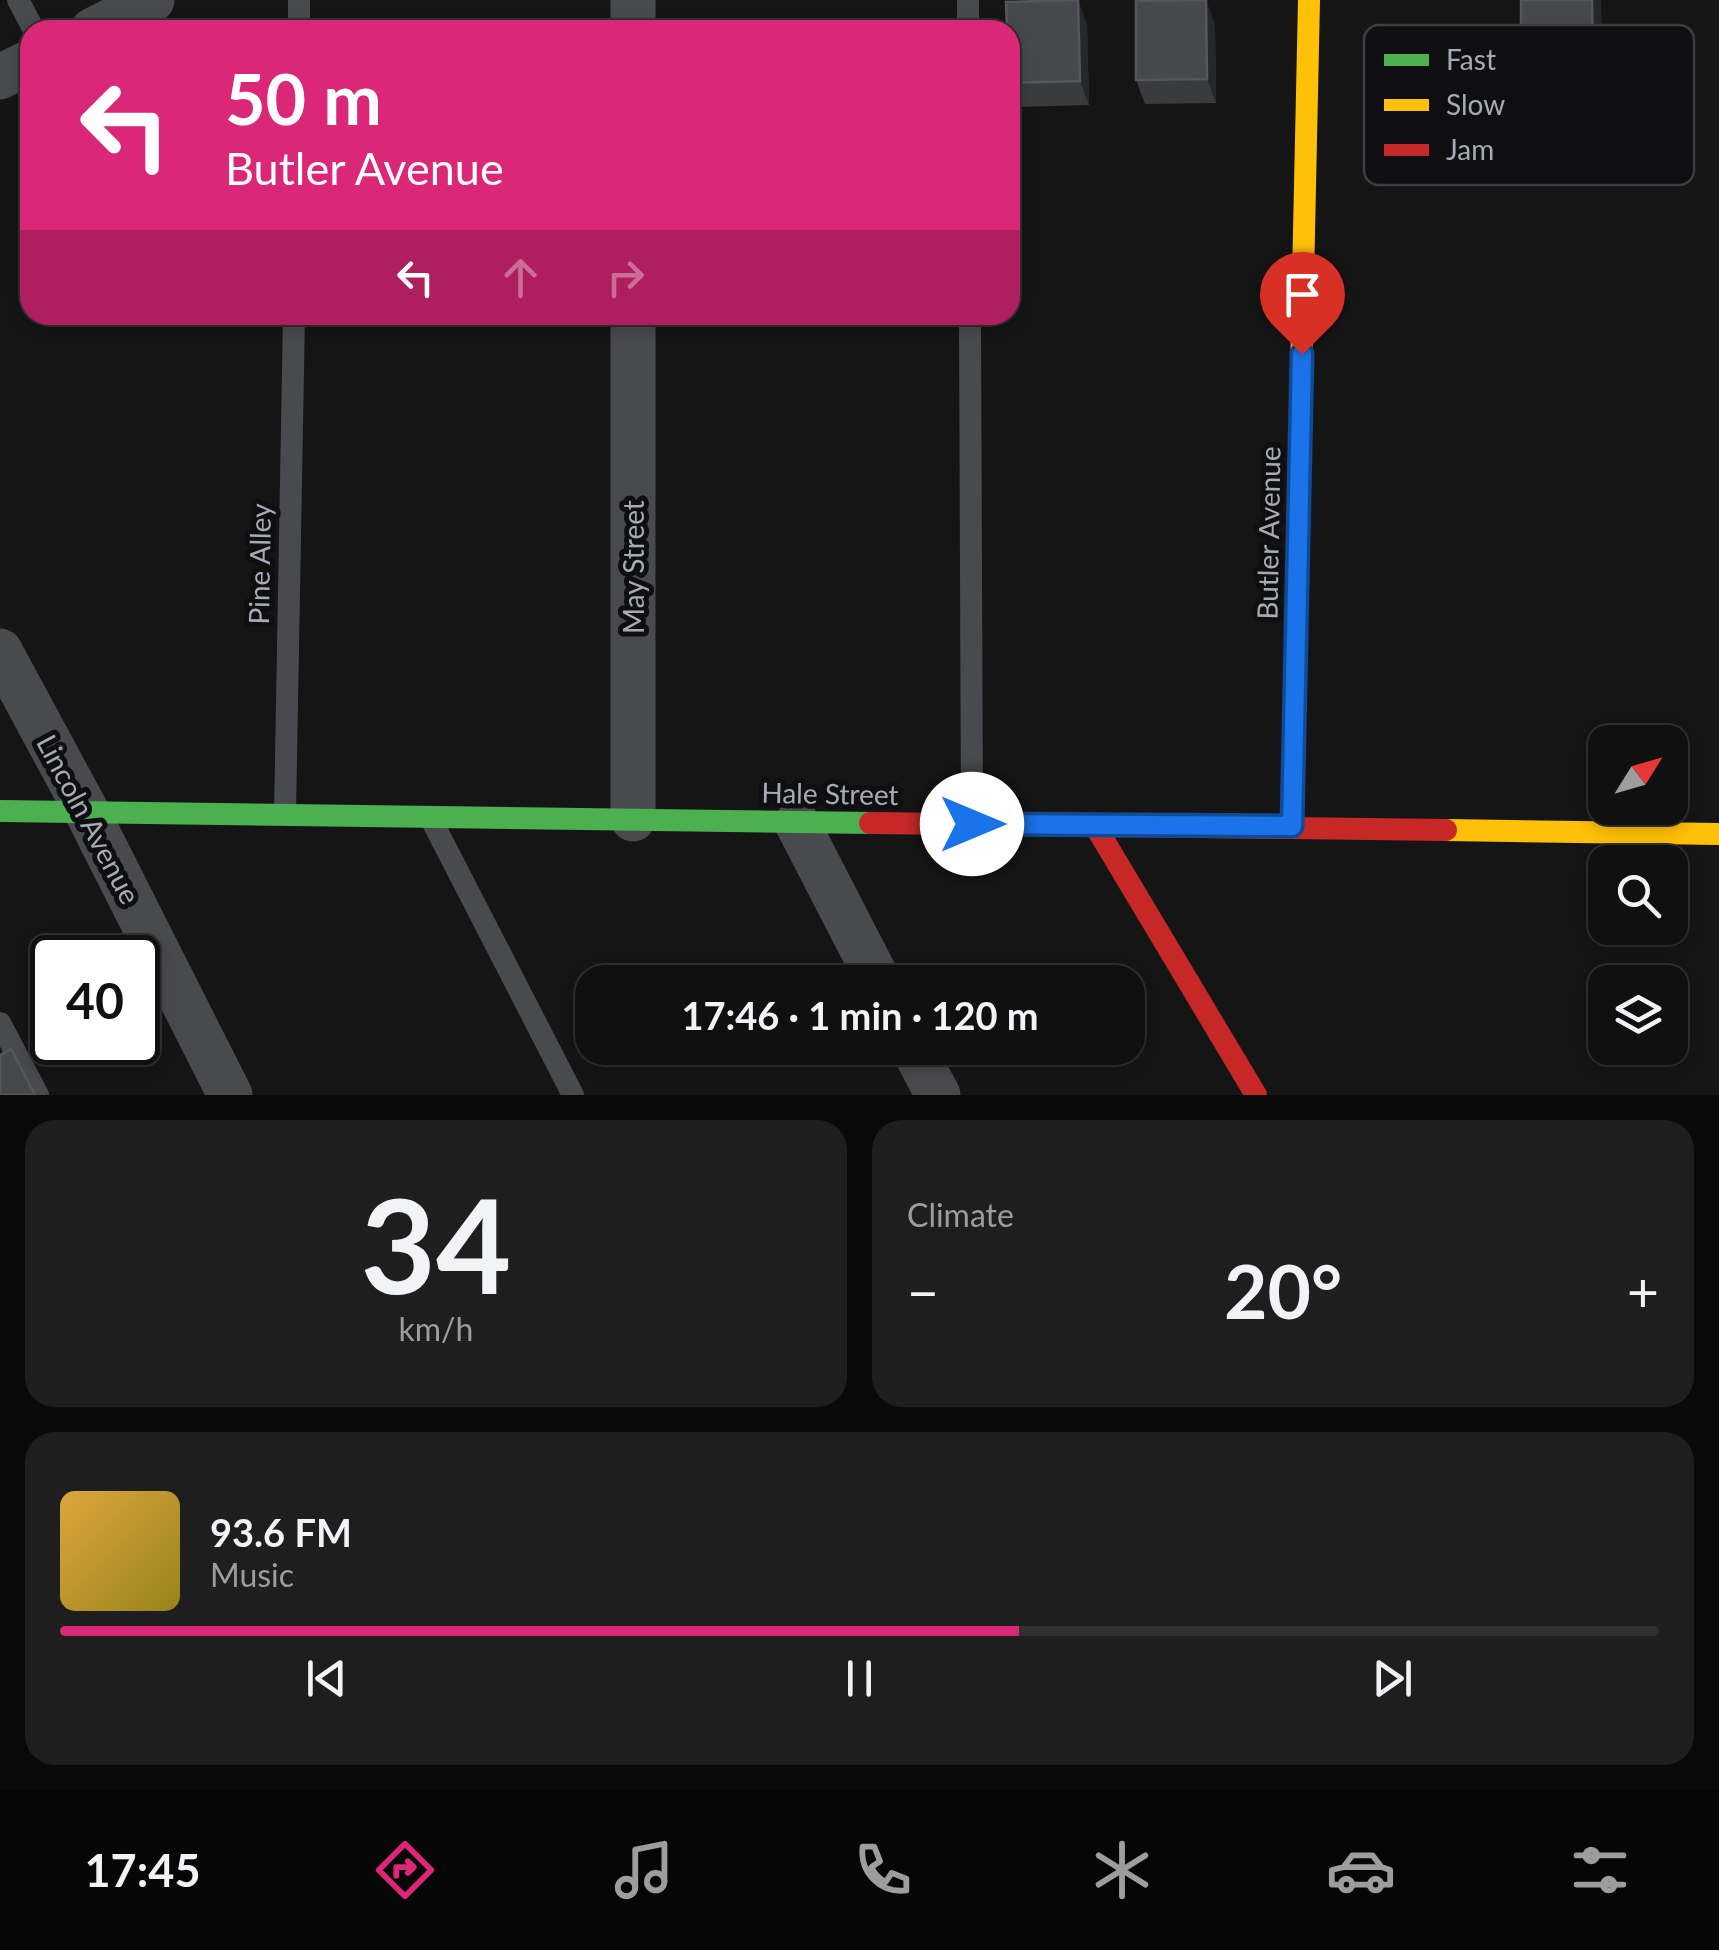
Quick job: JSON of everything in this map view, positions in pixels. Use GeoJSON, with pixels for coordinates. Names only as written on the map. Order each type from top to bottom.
{"type":"FeatureCollection","features":[{"type":"Feature","properties":{"kind":"street"},"geometry":{"type":"LineString","coordinates":[[113,20],[152,0]]}},
{"type":"Feature","properties":{"kind":"street","name":"Butler Avenue"},"geometry":{"type":"LineString","coordinates":[[1292,826],[1309,0]]}},
{"type":"Feature","properties":{"kind":"street","name":"May Street"},"geometry":{"type":"LineString","coordinates":[[633,325],[633,819]]}},
{"type":"Feature","properties":{"kind":"street","name":"Lincoln Avenue"},"geometry":{"type":"LineString","coordinates":[[0,651],[87,812],[230,1095]]}},
{"type":"Feature","properties":{"kind":"street","name":"Hale Street"},"geometry":{"type":"LineString","coordinates":[[0,810],[1719,834]]}},
{"type":"Feature","properties":{"kind":"street"},"geometry":{"type":"LineString","coordinates":[[797,823],[871,965]]}},
{"type":"Feature","properties":{"kind":"street"},"geometry":{"type":"LineString","coordinates":[[1094,824],[1256,1095]]}},
{"type":"Feature","properties":{"kind":"street"},"geometry":{"type":"LineString","coordinates":[[922,1065],[938,1095]]}},
{"type":"Feature","properties":{"kind":"lane","name":"Pine Alley"},"geometry":{"type":"LineString","coordinates":[[285,814],[294,325]]}},
{"type":"Feature","properties":{"kind":"lane"},"geometry":{"type":"LineString","coordinates":[[970,325],[972,824]]}},
{"type":"Feature","properties":{"kind":"lane"},"geometry":{"type":"LineString","coordinates":[[429,816],[573,1095]]}},
{"type":"Feature","properties":{"kind":"lane"},"geometry":{"type":"LineString","coordinates":[[0,1024],[38,1095]]}},
{"type":"Feature","properties":{"kind":"building"},"geometry":{"type":"Polygon","coordinates":[[[1078,0],[1080,81],[1020,83],[1020,20],[1007,20],[1006,2],[1078,0]]]}},
{"type":"Feature","properties":{"kind":"building"},"geometry":{"type":"Polygon","coordinates":[[[1206,0],[1207,79],[1136,80],[1136,1],[1206,0]]]}},
{"type":"Feature","properties":{"kind":"building"},"geometry":{"type":"Polygon","coordinates":[[[1521,0],[1592,0],[1592,25],[1521,25],[1521,0]]]}},
{"type":"Feature","properties":{"kind":"building"},"geometry":{"type":"Polygon","coordinates":[[[11,1049],[35,1095],[0,1095],[0,1055],[11,1049]]]}},
{"type":"Feature","properties":{"kind":"traffic: fast"},"geometry":{"type":"LineString","coordinates":[[0,811],[870,823]]}},
{"type":"Feature","properties":{"kind":"traffic: slow"},"geometry":{"type":"LineString","coordinates":[[1301,372],[1309,0]]}},
{"type":"Feature","properties":{"kind":"traffic: slow"},"geometry":{"type":"LineString","coordinates":[[1446,830],[1719,834]]}},
{"type":"Feature","properties":{"kind":"traffic: jam"},"geometry":{"type":"LineString","coordinates":[[1292,826],[1301,372]]}},
{"type":"Feature","properties":{"kind":"traffic: jam"},"geometry":{"type":"LineString","coordinates":[[870,823],[1446,830]]}},
{"type":"Feature","properties":{"kind":"traffic: jam"},"geometry":{"type":"LineString","coordinates":[[1094,824],[1256,1095]]}},
{"type":"Feature","properties":{"kind":"route"},"geometry":{"type":"LineString","coordinates":[[972,824],[1292,826],[1302,354]]}}]}
